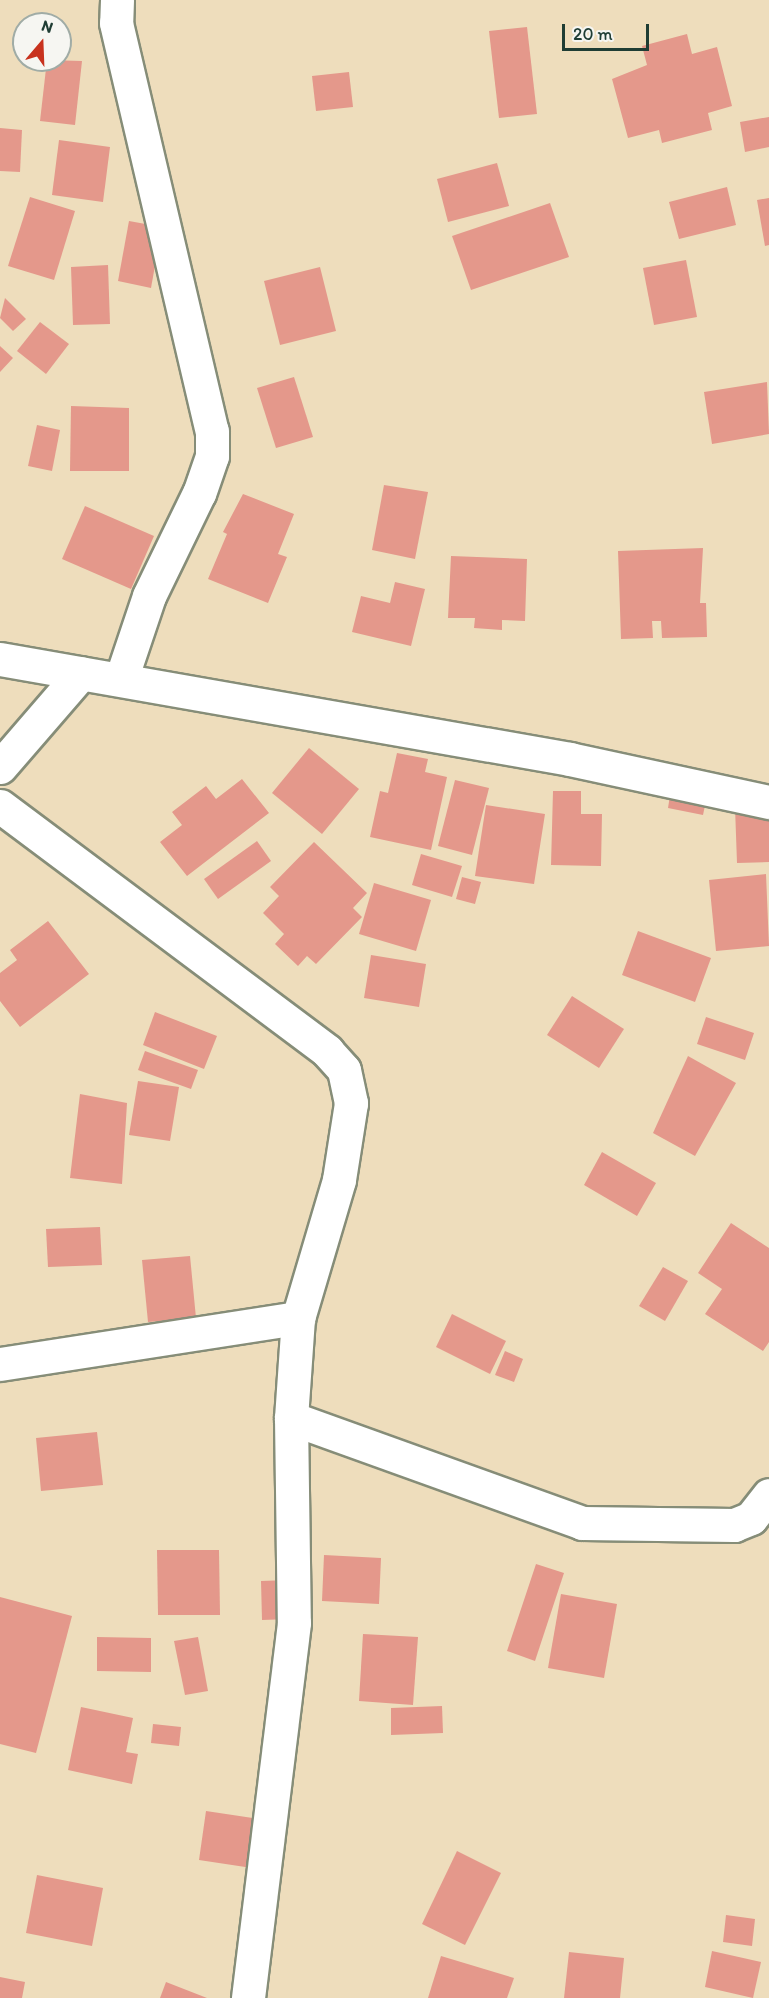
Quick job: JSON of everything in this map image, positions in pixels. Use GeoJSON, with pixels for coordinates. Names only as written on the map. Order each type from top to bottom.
{"type":"FeatureCollection","features":[{"type":"Feature","properties":{"kind":"street"},"geometry":{"type":"LineString","coordinates":[[117,0],[116,23],[212,431],[212,456],[199,493],[149,596],[122,679]]}},
{"type":"Feature","properties":{"kind":"street"},"geometry":{"type":"LineString","coordinates":[[0,659],[570,759],[769,802]]}},
{"type":"Feature","properties":{"kind":"street"},"geometry":{"type":"LineString","coordinates":[[0,767],[81,673]]}},
{"type":"Feature","properties":{"kind":"street"},"geometry":{"type":"LineString","coordinates":[[0,806],[344,1070],[351,1103],[339,1180],[298,1318],[291,1418],[294,1623],[248,1998]]}},
{"type":"Feature","properties":{"kind":"street"},"geometry":{"type":"LineString","coordinates":[[0,1364],[298,1318]]}},
{"type":"Feature","properties":{"kind":"street"},"geometry":{"type":"LineString","coordinates":[[291,1418],[582,1523],[734,1525],[751,1518],[769,1495]]}},
{"type":"Feature","properties":{"kind":"building"},"geometry":{"type":"Polygon","coordinates":[[[527,27],[537,114],[499,118],[489,31],[527,27]]]}},
{"type":"Feature","properties":{"kind":"building"},"geometry":{"type":"Polygon","coordinates":[[[687,34],[692,54],[717,47],[732,106],[708,113],[712,130],[662,143],[659,130],[628,138],[612,79],[647,65],[642,46],[687,34]]]}},
{"type":"Feature","properties":{"kind":"building"},"geometry":{"type":"Polygon","coordinates":[[[72,61],[82,61],[75,125],[40,121],[46,72],[72,72],[72,61]]]}},
{"type":"Feature","properties":{"kind":"building"},"geometry":{"type":"Polygon","coordinates":[[[349,72],[353,107],[316,111],[312,76],[349,72]]]}},
{"type":"Feature","properties":{"kind":"building"},"geometry":{"type":"Polygon","coordinates":[[[769,117],[769,147],[745,152],[740,122],[769,117]]]}},
{"type":"Feature","properties":{"kind":"building"},"geometry":{"type":"Polygon","coordinates":[[[0,128],[22,130],[20,172],[0,171],[0,128]]]}},
{"type":"Feature","properties":{"kind":"building"},"geometry":{"type":"Polygon","coordinates":[[[59,140],[110,147],[103,202],[52,195],[59,140]]]}},
{"type":"Feature","properties":{"kind":"building"},"geometry":{"type":"Polygon","coordinates":[[[497,163],[509,206],[448,222],[437,179],[497,163]]]}},
{"type":"Feature","properties":{"kind":"building"},"geometry":{"type":"Polygon","coordinates":[[[727,187],[736,225],[679,239],[669,202],[727,187]]]}},
{"type":"Feature","properties":{"kind":"building"},"geometry":{"type":"Polygon","coordinates":[[[30,197],[75,211],[54,280],[8,266],[30,197]]]}},
{"type":"Feature","properties":{"kind":"building"},"geometry":{"type":"Polygon","coordinates":[[[769,198],[769,245],[765,246],[757,200],[769,198]]]}},
{"type":"Feature","properties":{"kind":"building"},"geometry":{"type":"Polygon","coordinates":[[[550,203],[569,257],[471,290],[452,236],[550,203]]]}},
{"type":"Feature","properties":{"kind":"building"},"geometry":{"type":"Polygon","coordinates":[[[129,221],[162,227],[151,288],[118,281],[129,221]]]}},
{"type":"Feature","properties":{"kind":"building"},"geometry":{"type":"Polygon","coordinates":[[[686,260],[697,317],[654,325],[643,268],[686,260]]]}},
{"type":"Feature","properties":{"kind":"building"},"geometry":{"type":"Polygon","coordinates":[[[108,265],[110,324],[73,325],[71,267],[108,265]]]}},
{"type":"Feature","properties":{"kind":"building"},"geometry":{"type":"Polygon","coordinates":[[[320,267],[336,331],[280,345],[264,281],[320,267]]]}},
{"type":"Feature","properties":{"kind":"building"},"geometry":{"type":"Polygon","coordinates":[[[5,298],[26,319],[13,331],[0,318],[5,298]]]}},
{"type":"Feature","properties":{"kind":"building"},"geometry":{"type":"Polygon","coordinates":[[[40,322],[69,344],[46,374],[17,351],[40,322]]]}},
{"type":"Feature","properties":{"kind":"building"},"geometry":{"type":"Polygon","coordinates":[[[0,346],[13,358],[0,372],[0,346]]]}},
{"type":"Feature","properties":{"kind":"building"},"geometry":{"type":"Polygon","coordinates":[[[294,377],[313,437],[276,448],[257,388],[294,377]]]}},
{"type":"Feature","properties":{"kind":"building"},"geometry":{"type":"Polygon","coordinates":[[[767,382],[769,434],[712,444],[704,392],[767,382]]]}},
{"type":"Feature","properties":{"kind":"building"},"geometry":{"type":"Polygon","coordinates":[[[71,406],[129,408],[129,471],[70,471],[71,406]]]}},
{"type":"Feature","properties":{"kind":"building"},"geometry":{"type":"Polygon","coordinates":[[[37,425],[60,430],[52,471],[28,466],[37,425]]]}},
{"type":"Feature","properties":{"kind":"building"},"geometry":{"type":"Polygon","coordinates":[[[384,485],[428,492],[415,559],[372,550],[384,485]]]}},
{"type":"Feature","properties":{"kind":"building"},"geometry":{"type":"Polygon","coordinates":[[[243,494],[294,514],[278,554],[287,557],[268,603],[208,579],[227,534],[223,532],[243,494]]]}},
{"type":"Feature","properties":{"kind":"building"},"geometry":{"type":"Polygon","coordinates":[[[85,506],[154,536],[131,589],[62,559],[85,506]]]}},
{"type":"Feature","properties":{"kind":"building"},"geometry":{"type":"Polygon","coordinates":[[[703,548],[700,603],[706,603],[707,637],[662,638],[661,621],[652,621],[653,638],[621,639],[618,551],[703,548]]]}},
{"type":"Feature","properties":{"kind":"building"},"geometry":{"type":"Polygon","coordinates":[[[451,556],[527,559],[525,621],[502,620],[502,630],[474,628],[475,618],[448,618],[451,556]]]}},
{"type":"Feature","properties":{"kind":"building"},"geometry":{"type":"Polygon","coordinates":[[[395,582],[425,589],[411,646],[352,632],[361,596],[390,603],[395,582]]]}},
{"type":"Feature","properties":{"kind":"building"},"geometry":{"type":"Polygon","coordinates":[[[309,748],[359,789],[322,834],[272,793],[309,748]]]}},
{"type":"Feature","properties":{"kind":"building"},"geometry":{"type":"Polygon","coordinates":[[[397,753],[428,759],[425,772],[447,777],[431,850],[370,837],[380,791],[388,793],[397,753]]]}},
{"type":"Feature","properties":{"kind":"building"},"geometry":{"type":"Polygon","coordinates":[[[242,779],[269,813],[187,876],[160,842],[182,825],[172,812],[206,786],[216,799],[242,779]]]}},
{"type":"Feature","properties":{"kind":"building"},"geometry":{"type":"Polygon","coordinates":[[[455,780],[489,788],[472,855],[438,846],[455,780]]]}},
{"type":"Feature","properties":{"kind":"building"},"geometry":{"type":"Polygon","coordinates":[[[671,789],[707,796],[703,815],[668,808],[671,789]]]}},
{"type":"Feature","properties":{"kind":"building"},"geometry":{"type":"Polygon","coordinates":[[[553,791],[581,791],[581,814],[602,814],[601,866],[551,865],[553,791]]]}},
{"type":"Feature","properties":{"kind":"building"},"geometry":{"type":"Polygon","coordinates":[[[486,805],[545,814],[534,884],[475,876],[486,805]]]}},
{"type":"Feature","properties":{"kind":"building"},"geometry":{"type":"Polygon","coordinates":[[[769,806],[769,862],[737,863],[735,807],[769,806]]]}},
{"type":"Feature","properties":{"kind":"building"},"geometry":{"type":"Polygon","coordinates":[[[257,841],[271,861],[218,899],[204,879],[257,841]]]}},
{"type":"Feature","properties":{"kind":"building"},"geometry":{"type":"Polygon","coordinates":[[[314,842],[367,893],[353,908],[362,917],[316,964],[307,956],[298,966],[275,944],[284,934],[263,913],[279,896],[270,887],[314,842]]]}},
{"type":"Feature","properties":{"kind":"building"},"geometry":{"type":"Polygon","coordinates":[[[421,854],[462,866],[452,897],[412,885],[421,854]]]}},
{"type":"Feature","properties":{"kind":"building"},"geometry":{"type":"Polygon","coordinates":[[[766,874],[769,946],[716,951],[709,880],[766,874]]]}},
{"type":"Feature","properties":{"kind":"building"},"geometry":{"type":"Polygon","coordinates":[[[462,877],[481,882],[475,904],[456,899],[462,877]]]}},
{"type":"Feature","properties":{"kind":"building"},"geometry":{"type":"Polygon","coordinates":[[[374,883],[431,900],[416,951],[359,934],[374,883]]]}},
{"type":"Feature","properties":{"kind":"building"},"geometry":{"type":"Polygon","coordinates":[[[48,921],[89,974],[20,1027],[0,1001],[0,973],[17,960],[10,950],[48,921]]]}},
{"type":"Feature","properties":{"kind":"building"},"geometry":{"type":"Polygon","coordinates":[[[638,931],[711,958],[695,1002],[622,975],[638,931]]]}},
{"type":"Feature","properties":{"kind":"building"},"geometry":{"type":"Polygon","coordinates":[[[371,955],[426,964],[419,1007],[364,998],[371,955]]]}},
{"type":"Feature","properties":{"kind":"building"},"geometry":{"type":"Polygon","coordinates":[[[572,996],[624,1029],[599,1068],[547,1035],[572,996]]]}},
{"type":"Feature","properties":{"kind":"building"},"geometry":{"type":"Polygon","coordinates":[[[155,1012],[217,1036],[204,1069],[143,1045],[155,1012]]]}},
{"type":"Feature","properties":{"kind":"building"},"geometry":{"type":"Polygon","coordinates":[[[706,1017],[754,1033],[745,1060],[697,1044],[706,1017]]]}},
{"type":"Feature","properties":{"kind":"building"},"geometry":{"type":"Polygon","coordinates":[[[145,1051],[198,1070],[191,1089],[138,1070],[145,1051]]]}},
{"type":"Feature","properties":{"kind":"building"},"geometry":{"type":"Polygon","coordinates":[[[688,1056],[736,1083],[695,1156],[653,1133],[688,1056]]]}},
{"type":"Feature","properties":{"kind":"building"},"geometry":{"type":"Polygon","coordinates":[[[138,1081],[179,1087],[170,1141],[129,1135],[138,1081]]]}},
{"type":"Feature","properties":{"kind":"building"},"geometry":{"type":"Polygon","coordinates":[[[80,1094],[127,1103],[122,1184],[70,1178],[80,1094]]]}},
{"type":"Feature","properties":{"kind":"building"},"geometry":{"type":"Polygon","coordinates":[[[602,1152],[656,1183],[637,1216],[584,1185],[602,1152]]]}},
{"type":"Feature","properties":{"kind":"building"},"geometry":{"type":"Polygon","coordinates":[[[731,1223],[769,1248],[769,1342],[763,1351],[705,1314],[722,1289],[698,1273],[731,1223]]]}},
{"type":"Feature","properties":{"kind":"building"},"geometry":{"type":"Polygon","coordinates":[[[100,1227],[102,1265],[48,1267],[46,1229],[100,1227]]]}},
{"type":"Feature","properties":{"kind":"building"},"geometry":{"type":"Polygon","coordinates":[[[190,1256],[196,1318],[148,1322],[142,1260],[190,1256]]]}},
{"type":"Feature","properties":{"kind":"building"},"geometry":{"type":"Polygon","coordinates":[[[663,1267],[688,1281],[665,1321],[639,1306],[663,1267]]]}},
{"type":"Feature","properties":{"kind":"building"},"geometry":{"type":"Polygon","coordinates":[[[452,1314],[506,1341],[490,1374],[436,1347],[452,1314]]]}},
{"type":"Feature","properties":{"kind":"building"},"geometry":{"type":"Polygon","coordinates":[[[505,1351],[523,1359],[514,1382],[495,1375],[505,1351]]]}},
{"type":"Feature","properties":{"kind":"building"},"geometry":{"type":"Polygon","coordinates":[[[97,1432],[103,1485],[41,1491],[36,1438],[97,1432]]]}},
{"type":"Feature","properties":{"kind":"building"},"geometry":{"type":"Polygon","coordinates":[[[157,1550],[219,1550],[220,1615],[158,1615],[157,1550]]]}},
{"type":"Feature","properties":{"kind":"building"},"geometry":{"type":"Polygon","coordinates":[[[324,1555],[381,1558],[379,1604],[322,1601],[324,1555]]]}},
{"type":"Feature","properties":{"kind":"building"},"geometry":{"type":"Polygon","coordinates":[[[536,1564],[564,1573],[535,1661],[507,1651],[536,1564]]]}},
{"type":"Feature","properties":{"kind":"building"},"geometry":{"type":"Polygon","coordinates":[[[289,1580],[290,1619],[262,1620],[261,1581],[289,1580]]]}},
{"type":"Feature","properties":{"kind":"building"},"geometry":{"type":"Polygon","coordinates":[[[561,1594],[617,1604],[604,1678],[548,1668],[561,1594]]]}},
{"type":"Feature","properties":{"kind":"building"},"geometry":{"type":"Polygon","coordinates":[[[0,1597],[72,1616],[36,1753],[0,1744],[0,1597]]]}},
{"type":"Feature","properties":{"kind":"building"},"geometry":{"type":"Polygon","coordinates":[[[363,1634],[418,1637],[413,1705],[359,1701],[363,1634]]]}},
{"type":"Feature","properties":{"kind":"building"},"geometry":{"type":"Polygon","coordinates":[[[97,1637],[151,1638],[151,1672],[97,1671],[97,1637]]]}},
{"type":"Feature","properties":{"kind":"building"},"geometry":{"type":"Polygon","coordinates":[[[198,1637],[208,1691],[185,1695],[174,1641],[198,1637]]]}},
{"type":"Feature","properties":{"kind":"building"},"geometry":{"type":"Polygon","coordinates":[[[442,1706],[443,1733],[391,1735],[391,1708],[442,1706]]]}},
{"type":"Feature","properties":{"kind":"building"},"geometry":{"type":"Polygon","coordinates":[[[81,1707],[133,1718],[126,1752],[138,1754],[132,1784],[68,1770],[81,1707]]]}},
{"type":"Feature","properties":{"kind":"building"},"geometry":{"type":"Polygon","coordinates":[[[153,1724],[181,1727],[179,1746],[151,1743],[153,1724]]]}},
{"type":"Feature","properties":{"kind":"building"},"geometry":{"type":"Polygon","coordinates":[[[206,1811],[259,1819],[252,1868],[199,1860],[206,1811]]]}},
{"type":"Feature","properties":{"kind":"building"},"geometry":{"type":"Polygon","coordinates":[[[457,1851],[501,1873],[465,1945],[422,1924],[457,1851]]]}},
{"type":"Feature","properties":{"kind":"building"},"geometry":{"type":"Polygon","coordinates":[[[37,1875],[103,1888],[92,1946],[26,1933],[37,1875]]]}},
{"type":"Feature","properties":{"kind":"building"},"geometry":{"type":"Polygon","coordinates":[[[726,1915],[755,1919],[752,1946],[723,1942],[726,1915]]]}},
{"type":"Feature","properties":{"kind":"building"},"geometry":{"type":"Polygon","coordinates":[[[712,1951],[761,1962],[753,1998],[705,1987],[712,1951]]]}},
{"type":"Feature","properties":{"kind":"building"},"geometry":{"type":"Polygon","coordinates":[[[569,1952],[624,1958],[620,1998],[564,1998],[569,1952]]]}},
{"type":"Feature","properties":{"kind":"building"},"geometry":{"type":"Polygon","coordinates":[[[441,1956],[514,1978],[507,1998],[428,1998],[441,1956]]]}},
{"type":"Feature","properties":{"kind":"building"},"geometry":{"type":"Polygon","coordinates":[[[0,1977],[25,1982],[22,1998],[0,1998],[0,1977]]]}},
{"type":"Feature","properties":{"kind":"building"},"geometry":{"type":"Polygon","coordinates":[[[166,1982],[207,1998],[160,1998],[166,1982]]]}}]}
